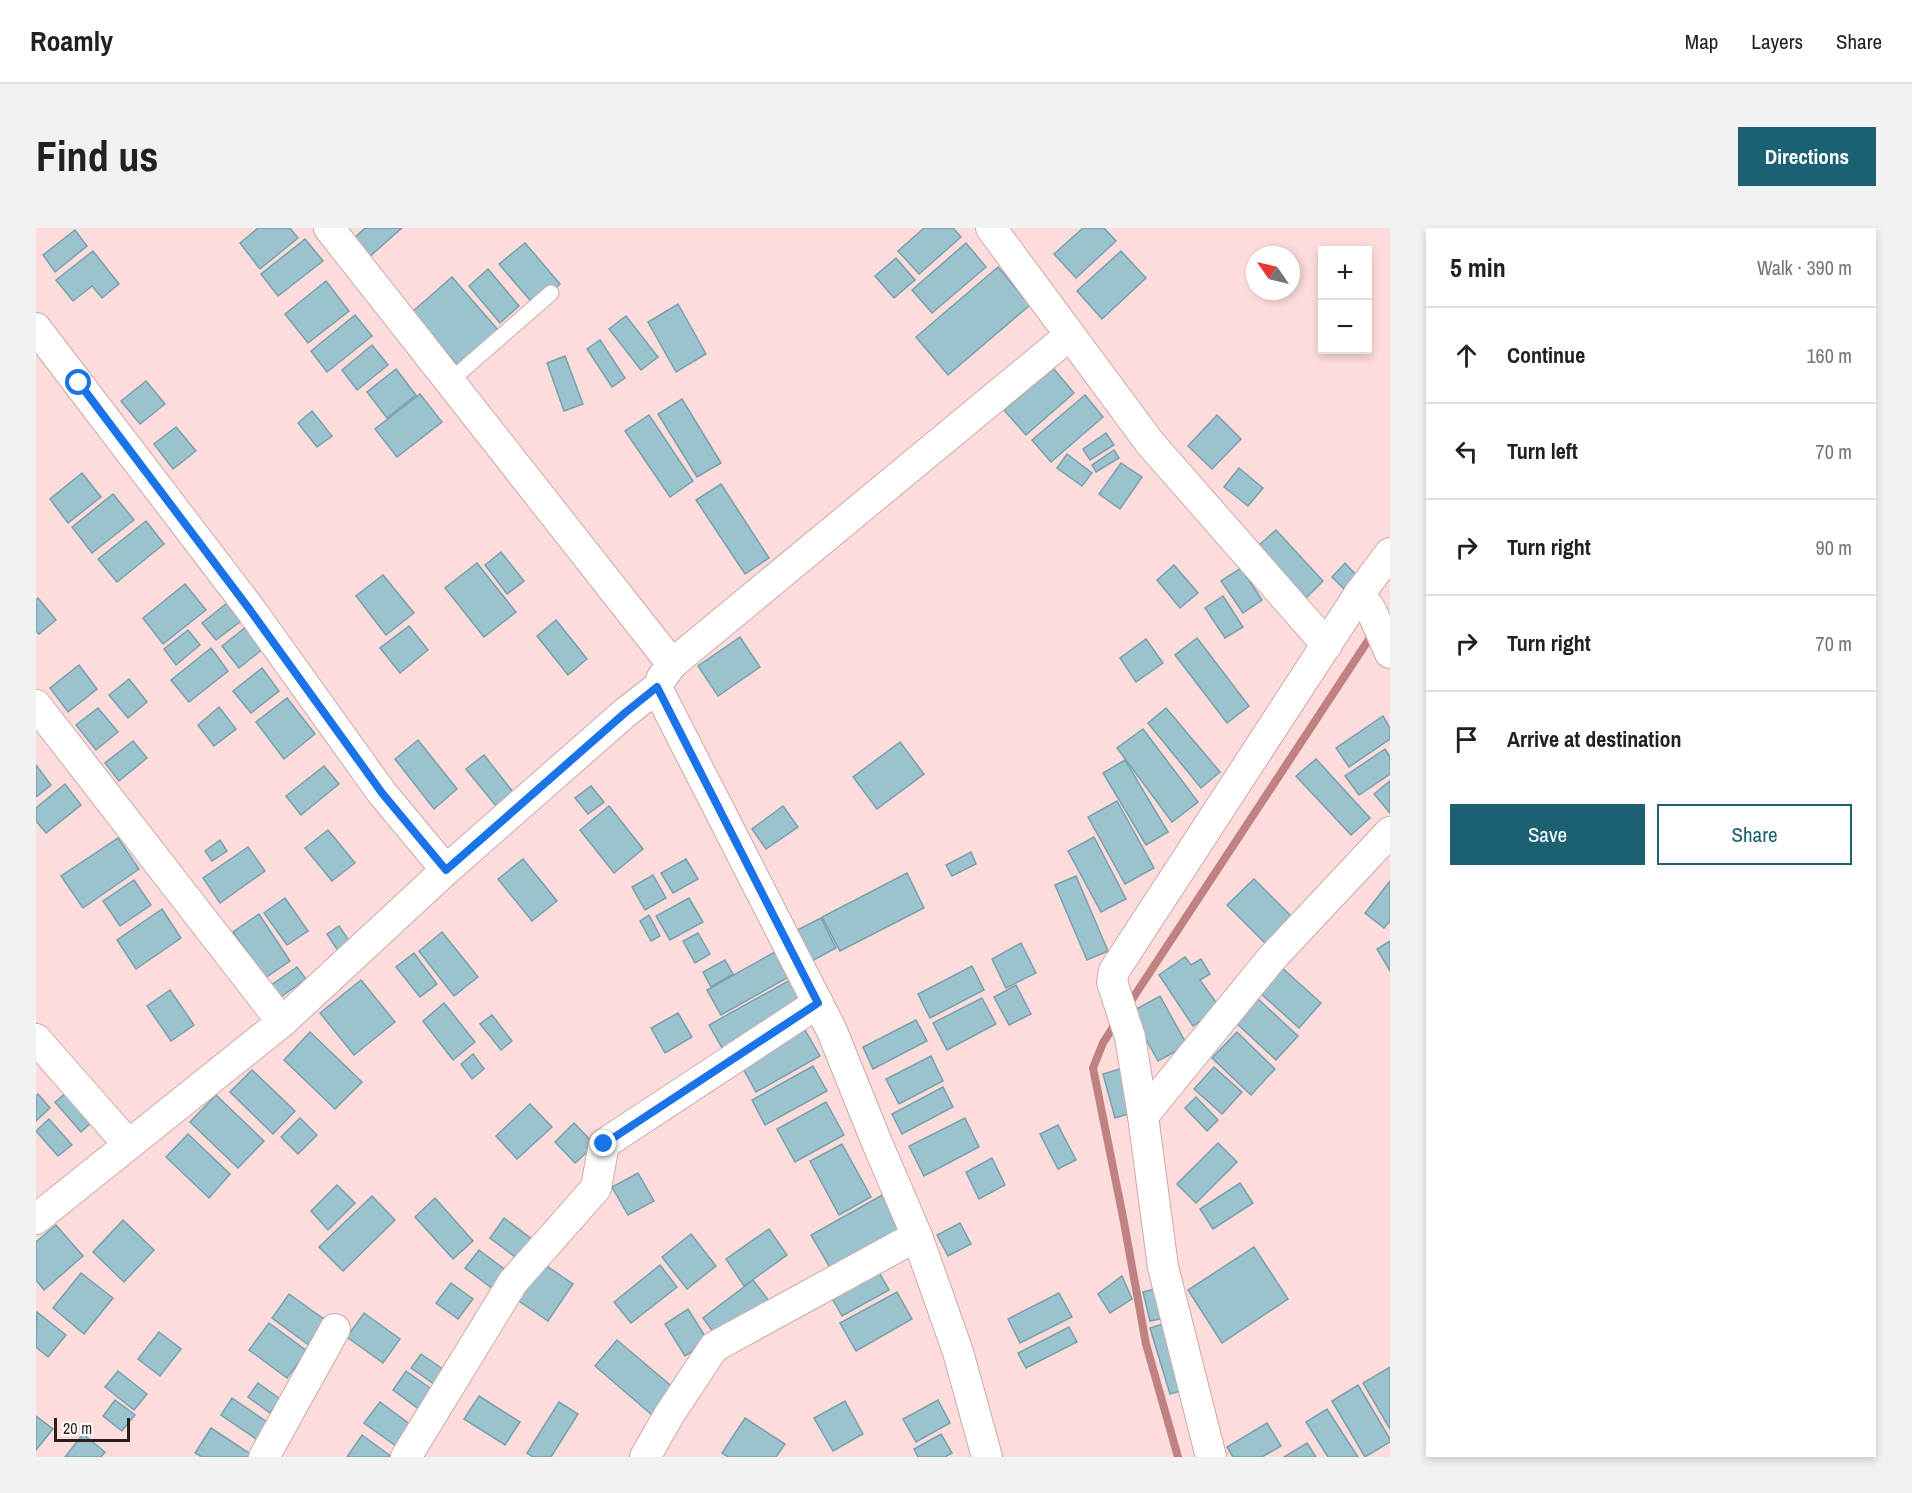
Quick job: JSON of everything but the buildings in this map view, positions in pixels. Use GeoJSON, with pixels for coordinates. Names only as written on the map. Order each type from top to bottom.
{"type":"FeatureCollection","features":[{"type":"Feature","properties":{"kind":"street"},"geometry":{"type":"LineString","coordinates":[[329,228],[449,382],[664,676],[832,1031],[917,1236],[958,1352],[987,1457]]}},
{"type":"Feature","properties":{"kind":"street"},"geometry":{"type":"LineString","coordinates":[[991,228],[1150,443],[1327,645]]}},
{"type":"Feature","properties":{"kind":"street"},"geometry":{"type":"LineString","coordinates":[[36,328],[244,601],[382,793],[446,870]]}},
{"type":"Feature","properties":{"kind":"street"},"geometry":{"type":"LineString","coordinates":[[36,1219],[282,1022],[446,870],[664,676],[1070,335]]}},
{"type":"Feature","properties":{"kind":"street"},"geometry":{"type":"LineString","coordinates":[[1211,1457],[1163,1267],[1130,1037],[1112,982],[1114,971],[1238,777],[1327,645],[1366,602],[1390,553]]}},
{"type":"Feature","properties":{"kind":"street"},"geometry":{"type":"LineString","coordinates":[[1366,602],[1387,647]]}},
{"type":"Feature","properties":{"kind":"street"},"geometry":{"type":"LineString","coordinates":[[36,705],[282,1022]]}},
{"type":"Feature","properties":{"kind":"street"},"geometry":{"type":"LineString","coordinates":[[1143,1116],[1270,959],[1390,832]]}},
{"type":"Feature","properties":{"kind":"street"},"geometry":{"type":"LineString","coordinates":[[406,1457],[513,1282],[596,1188],[604,1144],[818,1003]]}},
{"type":"Feature","properties":{"kind":"street"},"geometry":{"type":"LineString","coordinates":[[36,1039],[128,1144]]}},
{"type":"Feature","properties":{"kind":"street"},"geometry":{"type":"LineString","coordinates":[[645,1457],[669,1415],[714,1347],[917,1236]]}},
{"type":"Feature","properties":{"kind":"street"},"geometry":{"type":"LineString","coordinates":[[264,1457],[335,1329]]}},
{"type":"Feature","properties":{"kind":"lane"},"geometry":{"type":"LineString","coordinates":[[449,382],[551,293]]}},
{"type":"Feature","properties":{"kind":"waterway"},"geometry":{"type":"LineString","coordinates":[[1129,1004],[1373,633]]}},
{"type":"Feature","properties":{"kind":"waterway"},"geometry":{"type":"LineString","coordinates":[[1117,1021],[1103,1043],[1093,1068],[1146,1344],[1178,1457]]}},
{"type":"Feature","properties":{"kind":"route"},"geometry":{"type":"LineString","coordinates":[[79,383],[250,610],[382,793],[446,870],[657,687],[818,1003],[604,1144]]}}]}
